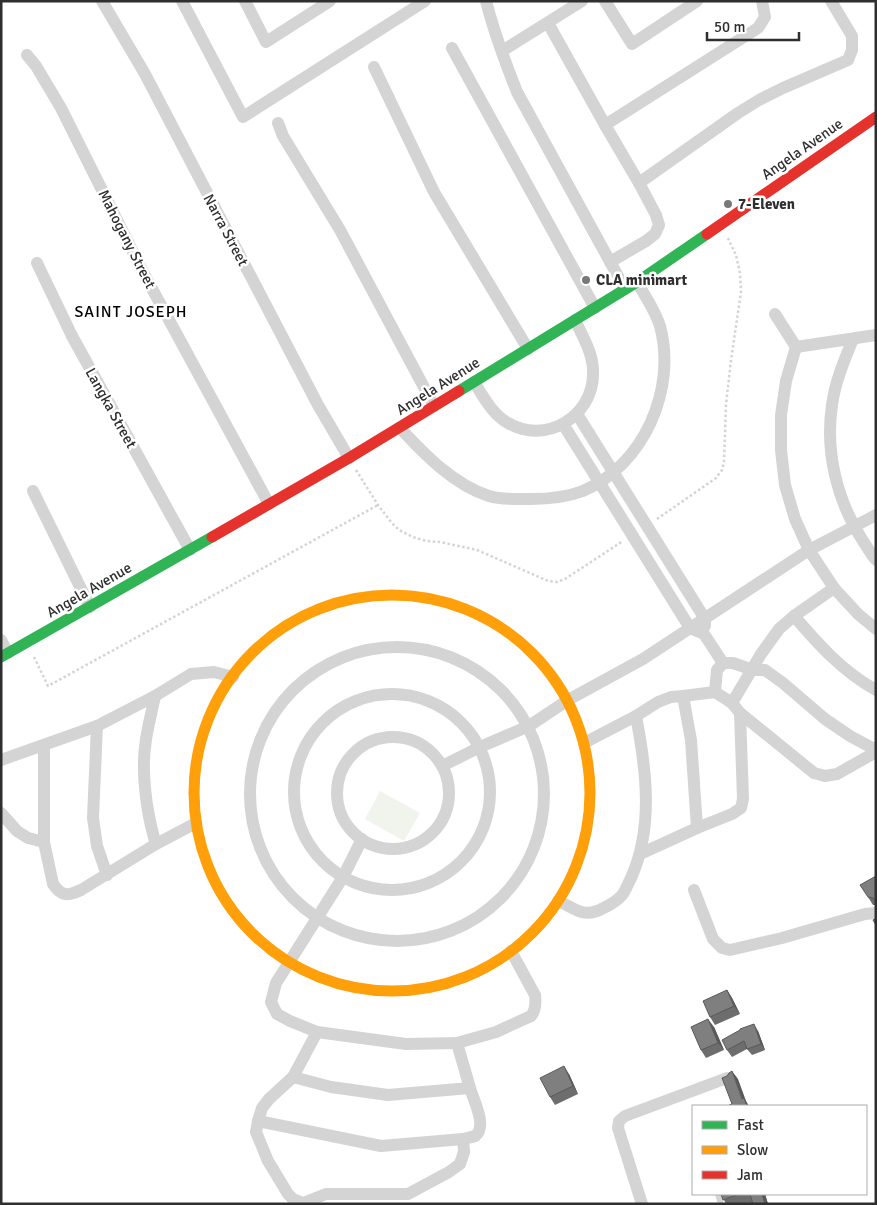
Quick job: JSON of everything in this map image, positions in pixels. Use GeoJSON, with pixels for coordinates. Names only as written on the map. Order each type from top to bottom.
{"type":"FeatureCollection","features":[{"type":"Feature","properties":{"kind":"street","name":"Narra Street"},"geometry":{"type":"LineString","coordinates":[[102,1],[144,74],[318,405],[349,458]]}},
{"type":"Feature","properties":{"kind":"street"},"geometry":{"type":"LineString","coordinates":[[182,1],[243,117],[425,1]]}},
{"type":"Feature","properties":{"kind":"street"},"geometry":{"type":"LineString","coordinates":[[245,1],[266,42],[315,5],[330,1]]}},
{"type":"Feature","properties":{"kind":"street"},"geometry":{"type":"LineString","coordinates":[[486,1],[491,22],[517,92],[625,289]]}},
{"type":"Feature","properties":{"kind":"street"},"geometry":{"type":"LineString","coordinates":[[502,51],[582,1]]}},
{"type":"Feature","properties":{"kind":"street"},"geometry":{"type":"LineString","coordinates":[[605,1],[632,44],[697,1]]}},
{"type":"Feature","properties":{"kind":"street"},"geometry":{"type":"LineString","coordinates":[[605,125],[758,28],[765,17],[762,1]]}},
{"type":"Feature","properties":{"kind":"street"},"geometry":{"type":"LineString","coordinates":[[639,183],[759,100],[782,88],[848,60],[852,50],[852,36],[831,1]]}},
{"type":"Feature","properties":{"kind":"street"},"geometry":{"type":"LineString","coordinates":[[548,23],[639,183],[656,214],[659,225],[655,234],[646,241],[610,262]]}},
{"type":"Feature","properties":{"kind":"street"},"geometry":{"type":"LineString","coordinates":[[452,48],[595,308]]}},
{"type":"Feature","properties":{"kind":"street","name":"Mahogany Street"},"geometry":{"type":"LineString","coordinates":[[27,55],[36,66],[61,108],[144,272],[269,504]]}},
{"type":"Feature","properties":{"kind":"street"},"geometry":{"type":"LineString","coordinates":[[374,67],[434,192],[528,349]]}},
{"type":"Feature","properties":{"kind":"street","name":"Angela Avenue"},"geometry":{"type":"LineString","coordinates":[[5,655],[349,458],[595,308],[637,282],[876,117]]}},
{"type":"Feature","properties":{"kind":"street"},"geometry":{"type":"LineString","coordinates":[[278,123],[282,136],[340,230],[434,406]]}},
{"type":"Feature","properties":{"kind":"street","name":"Langka Street"},"geometry":{"type":"LineString","coordinates":[[38,263],[72,336],[190,550]]}},
{"type":"Feature","properties":{"kind":"street"},"geometry":{"type":"LineString","coordinates":[[400,428],[443,471],[470,488],[490,496],[514,499],[544,499],[582,491],[614,473],[633,452],[646,431],[659,398],[664,372],[664,348],[660,325],[637,282]]}},
{"type":"Feature","properties":{"kind":"street"},"geometry":{"type":"LineString","coordinates":[[775,314],[796,347],[786,380],[781,415],[780,450],[785,485],[795,519],[809,550],[834,588],[858,614],[876,629]]}},
{"type":"Feature","properties":{"kind":"street"},"geometry":{"type":"LineString","coordinates":[[474,382],[496,414],[507,423],[521,429],[535,431],[550,430],[564,424],[577,414],[586,402],[592,388],[591,358],[575,320]]}},
{"type":"Feature","properties":{"kind":"street"},"geometry":{"type":"LineString","coordinates":[[796,347],[876,336]]}},
{"type":"Feature","properties":{"kind":"street"},"geometry":{"type":"LineString","coordinates":[[853,339],[840,371],[832,404],[830,440],[834,469],[843,503],[854,527],[876,560]]}},
{"type":"Feature","properties":{"kind":"street"},"geometry":{"type":"LineString","coordinates":[[577,414],[705,618],[704,634]]}},
{"type":"Feature","properties":{"kind":"street"},"geometry":{"type":"LineString","coordinates":[[564,424],[690,628],[704,634],[723,663]]}},
{"type":"Feature","properties":{"kind":"street"},"geometry":{"type":"LineString","coordinates":[[33,491],[90,607]]}},
{"type":"Feature","properties":{"kind":"street"},"geometry":{"type":"LineString","coordinates":[[442,766],[529,726],[568,700],[643,659],[809,550],[876,515]]}},
{"type":"Feature","properties":{"kind":"street"},"geometry":{"type":"LineString","coordinates":[[732,703],[772,637],[779,629],[834,588]]}},
{"type":"Feature","properties":{"kind":"street"},"geometry":{"type":"LineString","coordinates":[[404,594],[429,597],[478,613],[500,625],[539,658],[555,678],[578,722],[584,743],[590,776],[590,808],[586,833],[573,872],[558,901],[539,926],[511,951],[471,974],[446,984],[420,989],[366,990],[315,976],[288,964],[247,928],[229,906],[215,881],[204,855],[196,823],[195,777],[199,752],[215,705],[233,677],[244,662],[282,628],[304,615],[328,605],[353,598],[404,594]]}},
{"type":"Feature","properties":{"kind":"street"},"geometry":{"type":"LineString","coordinates":[[794,616],[817,643],[843,667],[876,690]]}},
{"type":"Feature","properties":{"kind":"street"},"geometry":{"type":"LineString","coordinates":[[1,640],[5,655]]}},
{"type":"Feature","properties":{"kind":"street"},"geometry":{"type":"LineString","coordinates":[[407,646],[449,655],[469,664],[487,676],[517,707],[529,726],[539,751],[544,778],[544,805],[539,832],[530,858],[516,881],[497,902],[476,918],[452,931],[425,939],[398,942],[371,939],[345,932],[317,918],[287,892],[274,875],[256,836],[250,793],[252,771],[265,730],[276,710],[306,679],[324,666],[364,650],[407,646]]}},
{"type":"Feature","properties":{"kind":"street"},"geometry":{"type":"LineString","coordinates":[[715,692],[717,670],[723,663],[733,663],[753,670],[765,670],[825,719],[876,751]]}},
{"type":"Feature","properties":{"kind":"street"},"geometry":{"type":"LineString","coordinates":[[1,760],[97,726],[155,696],[191,674],[214,672],[233,677]]}},
{"type":"Feature","properties":{"kind":"street"},"geometry":{"type":"LineString","coordinates":[[584,743],[671,696],[715,692],[732,703],[740,713],[814,773],[825,776],[836,774],[876,751]]}},
{"type":"Feature","properties":{"kind":"street"},"geometry":{"type":"LineString","coordinates":[[395,693],[413,696],[430,701],[447,710],[461,721],[473,735],[480,747],[489,775],[490,799],[485,824],[474,846],[458,864],[438,879],[414,887],[390,890],[366,886],[343,877],[328,866],[310,845],[299,820],[295,802],[298,766],[305,748],[314,733],[327,719],[342,708],[358,700],[376,695],[395,693]]}},
{"type":"Feature","properties":{"kind":"street"},"geometry":{"type":"LineString","coordinates":[[155,696],[146,741],[144,768],[151,827],[156,844]]}},
{"type":"Feature","properties":{"kind":"street"},"geometry":{"type":"LineString","coordinates":[[683,696],[691,740],[697,828]]}},
{"type":"Feature","properties":{"kind":"street"},"geometry":{"type":"LineString","coordinates":[[640,854],[732,814],[741,808],[743,799],[740,713]]}},
{"type":"Feature","properties":{"kind":"street"},"geometry":{"type":"LineString","coordinates":[[558,901],[583,912],[593,912],[605,908],[622,897],[634,870],[640,854],[646,789],[643,754],[636,716]]}},
{"type":"Feature","properties":{"kind":"street"},"geometry":{"type":"LineString","coordinates":[[97,726],[93,818],[97,846],[106,875]]}},
{"type":"Feature","properties":{"kind":"street"},"geometry":{"type":"LineString","coordinates":[[403,737],[428,749],[442,766],[448,784],[448,799],[445,812],[438,825],[428,836],[416,843],[403,848],[374,846],[351,830],[343,819],[338,806],[339,778],[352,754],[363,746],[375,740],[403,737]]}},
{"type":"Feature","properties":{"kind":"street"},"geometry":{"type":"LineString","coordinates":[[44,745],[44,842],[53,884],[62,894],[74,894],[156,844],[196,823]]}},
{"type":"Feature","properties":{"kind":"street"},"geometry":{"type":"LineString","coordinates":[[1,814],[17,831],[28,838],[44,842]]}},
{"type":"Feature","properties":{"kind":"street"},"geometry":{"type":"LineString","coordinates":[[362,839],[343,877],[276,983],[271,1002],[277,1014],[290,1022],[316,1032],[406,1044],[457,1043],[496,1032],[531,1016],[534,1012],[535,995],[511,951]]}},
{"type":"Feature","properties":{"kind":"street"},"geometry":{"type":"LineString","coordinates":[[694,890],[712,939],[722,948],[730,950],[782,938],[865,914],[876,913]]}},
{"type":"Feature","properties":{"kind":"street"},"geometry":{"type":"LineString","coordinates":[[316,1032],[293,1077],[262,1108],[256,1132],[268,1161],[293,1199],[303,1203],[326,1194],[408,1194],[460,1164],[464,1152],[463,1139]]}},
{"type":"Feature","properties":{"kind":"street"},"geometry":{"type":"LineString","coordinates":[[258,1121],[382,1146],[463,1139],[475,1135],[480,1130],[481,1122],[457,1043]]}},
{"type":"Feature","properties":{"kind":"street"},"geometry":{"type":"LineString","coordinates":[[293,1077],[330,1087],[388,1095],[470,1088]]}},
{"type":"Feature","properties":{"kind":"street"},"geometry":{"type":"LineString","coordinates":[[642,1204],[618,1128],[619,1121],[625,1116],[727,1078]]}},
{"type":"Feature","properties":{"kind":"path"},"geometry":{"type":"LineString","coordinates":[[647,525],[716,478],[722,470],[724,462],[726,405],[742,292],[736,254],[722,223]]}},
{"type":"Feature","properties":{"kind":"path"},"geometry":{"type":"LineString","coordinates":[[349,458],[378,505],[399,530],[426,541],[477,550],[548,581],[556,582],[566,579],[632,536]]}},
{"type":"Feature","properties":{"kind":"path"},"geometry":{"type":"LineString","coordinates":[[27,643],[48,686],[378,505]]}},
{"type":"Feature","properties":{"kind":"shaded area"},"geometry":{"type":"Polygon","coordinates":[[[380,791],[420,813],[404,841],[365,819],[380,791]]]}},
{"type":"Feature","properties":{"kind":"building"},"geometry":{"type":"Polygon","coordinates":[[[876,876],[876,900],[868,897],[860,885],[876,876]]]}},
{"type":"Feature","properties":{"kind":"building"},"geometry":{"type":"Polygon","coordinates":[[[727,990],[734,1006],[710,1017],[703,1001],[727,990]]]}},
{"type":"Feature","properties":{"kind":"building"},"geometry":{"type":"Polygon","coordinates":[[[708,1019],[718,1043],[701,1050],[691,1027],[708,1019]]]}},
{"type":"Feature","properties":{"kind":"building"},"geometry":{"type":"Polygon","coordinates":[[[754,1024],[761,1044],[747,1049],[744,1041],[727,1050],[722,1040],[740,1029],[754,1024]]]}},
{"type":"Feature","properties":{"kind":"building"},"geometry":{"type":"Polygon","coordinates":[[[564,1066],[573,1086],[550,1097],[540,1078],[564,1066]]]}},
{"type":"Feature","properties":{"kind":"building"},"geometry":{"type":"Polygon","coordinates":[[[732,1071],[742,1099],[744,1098],[747,1105],[729,1105],[732,1104],[722,1078],[732,1071]]]}},
{"type":"Feature","properties":{"kind":"building"},"geometry":{"type":"Polygon","coordinates":[[[721,1195],[736,1195],[723,1200],[721,1195]]]}},
{"type":"Feature","properties":{"kind":"building"},"geometry":{"type":"Polygon","coordinates":[[[750,1195],[762,1195],[765,1204],[753,1204],[750,1195]]]}},
{"type":"Feature","properties":{"kind":"traffic: fast"},"geometry":{"type":"LineString","coordinates":[[459,391],[637,282],[707,234]]}},
{"type":"Feature","properties":{"kind":"traffic: fast"},"geometry":{"type":"LineString","coordinates":[[1,657],[212,537]]}},
{"type":"Feature","properties":{"kind":"traffic: slow"},"geometry":{"type":"LineString","coordinates":[[392,595],[431,599],[468,610],[502,628],[532,653],[557,683],[575,717],[586,754],[590,793],[586,832],[575,869],[557,903],[532,933],[502,958],[468,976],[431,987],[392,991],[353,987],[316,976],[282,958],[252,933],[227,903],[209,869],[198,832],[194,793],[198,754],[209,717],[227,683],[252,653],[282,628],[316,610],[353,599],[392,595]]}},
{"type":"Feature","properties":{"kind":"traffic: jam"},"geometry":{"type":"LineString","coordinates":[[707,234],[876,117]]}},
{"type":"Feature","properties":{"kind":"traffic: jam"},"geometry":{"type":"LineString","coordinates":[[212,537],[349,458],[459,391]]}},
{"type":"Feature","properties":{"kind":"place","name":"7-Eleven"},"geometry":{"type":"Point","coordinates":[728,204]}},
{"type":"Feature","properties":{"kind":"place","name":"CLA minimart"},"geometry":{"type":"Point","coordinates":[586,280]}},
{"type":"Feature","properties":{"kind":"district","name":"SAINT JOSEPH"},"geometry":{"type":"Point","coordinates":[131,311]}}]}
